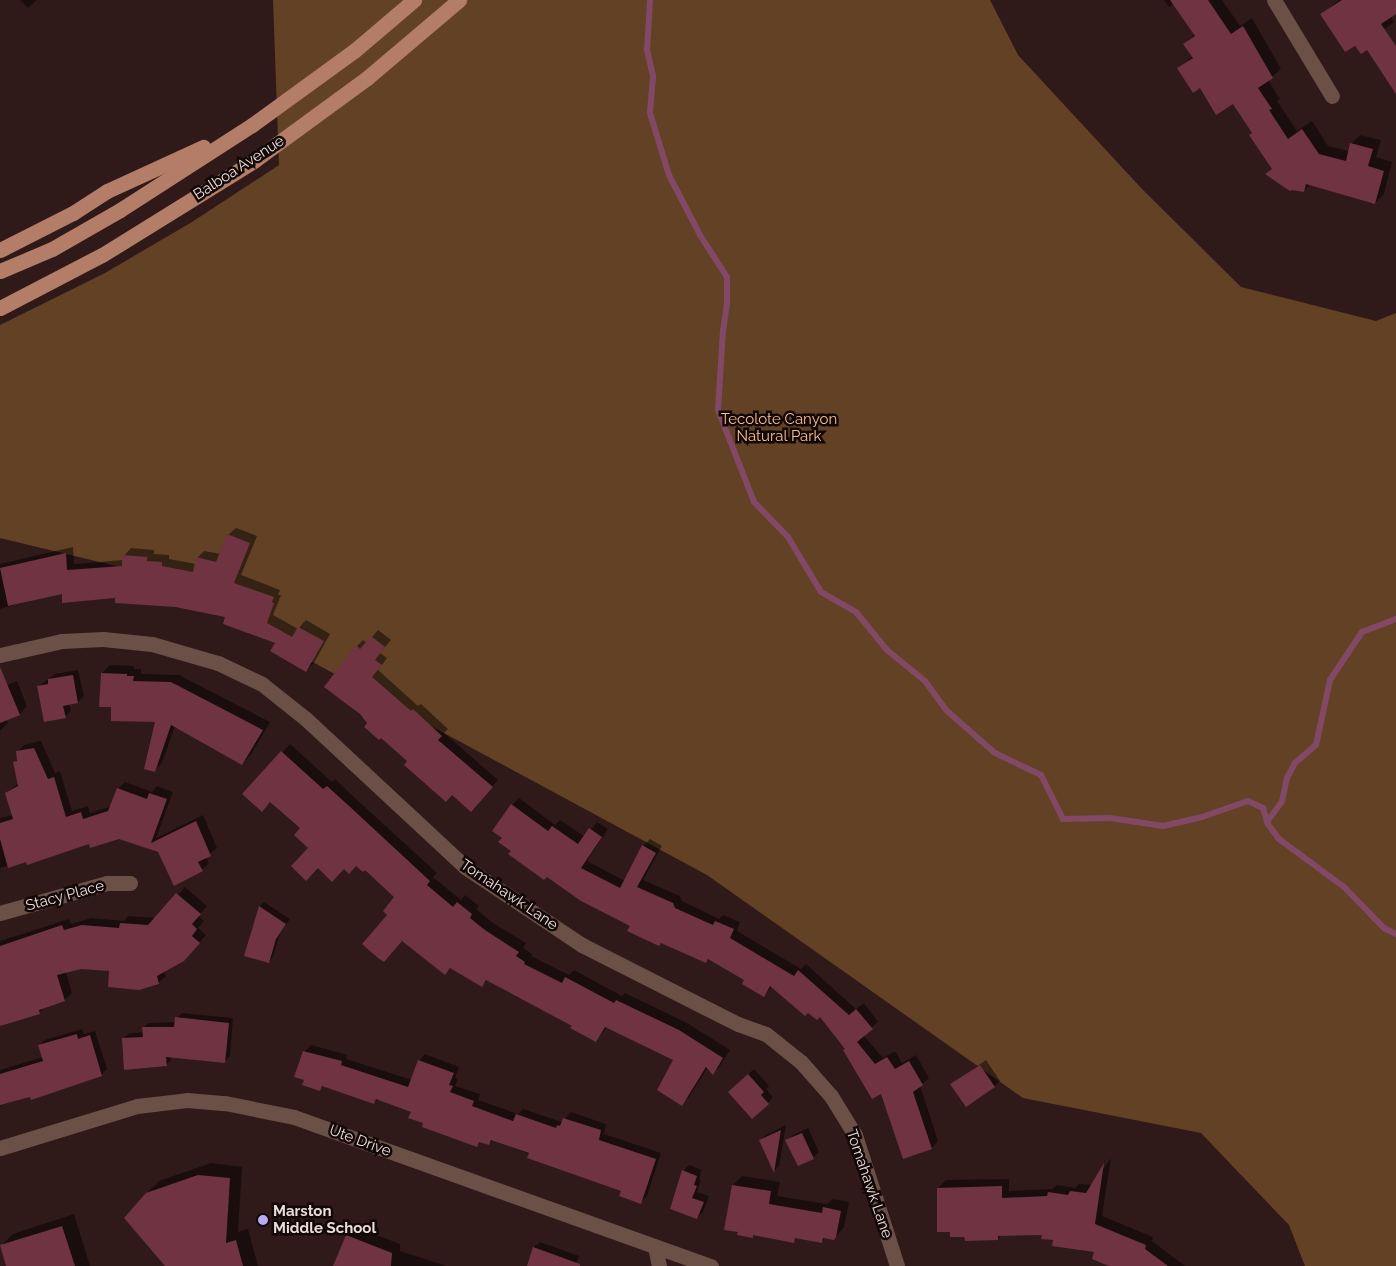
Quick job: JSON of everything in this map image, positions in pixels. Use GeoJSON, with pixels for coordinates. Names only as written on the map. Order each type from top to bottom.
{"type":"FeatureCollection","features":[{"type":"Feature","properties":{"kind":"main road","name":"Balboa Avenue"},"geometry":{"type":"LineString","coordinates":[[0,271],[52,249],[111,215],[252,125],[354,52],[414,0]]}},
{"type":"Feature","properties":{"kind":"main road","name":"Balboa Avenue"},"geometry":{"type":"LineString","coordinates":[[0,308],[102,255],[255,160],[367,78],[459,0]]}},
{"type":"Feature","properties":{"kind":"main road"},"geometry":{"type":"LineString","coordinates":[[0,250],[73,213],[107,191],[252,125]]}},
{"type":"Feature","properties":{"kind":"street"},"geometry":{"type":"LineString","coordinates":[[1275,0],[1332,96]]}},
{"type":"Feature","properties":{"kind":"street","name":"Tomahawk Lane"},"geometry":{"type":"LineString","coordinates":[[0,655],[62,641],[103,639],[152,644],[218,663],[262,684],[306,719],[465,867],[582,945],[738,1024],[766,1034],[801,1062],[832,1096],[854,1135],[897,1266]]}},
{"type":"Feature","properties":{"kind":"street","name":"Stacy Place"},"geometry":{"type":"LineString","coordinates":[[0,913],[107,883],[130,883]]}},
{"type":"Feature","properties":{"kind":"street","name":"Ute Drive"},"geometry":{"type":"LineString","coordinates":[[0,1148],[137,1106],[186,1100],[225,1103],[294,1118],[711,1266]]}},
{"type":"Feature","properties":{"kind":"street"},"geometry":{"type":"LineString","coordinates":[[655,1247],[659,1266]]}},
{"type":"Feature","properties":{"kind":"green space","name":"Tecolote Canyon Natural Park"},"geometry":{"type":"Polygon","coordinates":[[[273,0],[990,0],[1018,55],[1142,189],[1241,287],[1376,321],[1396,313],[1396,1266],[1305,1266],[1289,1225],[1201,1133],[1023,1098],[707,875],[257,632],[116,566],[0,538],[0,325],[105,273],[192,222],[279,165],[273,0]]]}},
{"type":"Feature","properties":{"kind":"building"},"geometry":{"type":"Polygon","coordinates":[[[1170,0],[1208,0],[1231,34],[1243,26],[1273,78],[1258,88],[1272,109],[1269,110],[1288,139],[1302,129],[1319,154],[1346,161],[1350,143],[1373,149],[1368,166],[1384,171],[1375,204],[1306,184],[1304,192],[1290,191],[1265,174],[1272,169],[1249,135],[1252,133],[1233,104],[1216,115],[1200,88],[1193,93],[1177,68],[1193,58],[1183,44],[1195,36],[1170,0]]]}},
{"type":"Feature","properties":{"kind":"building"},"geometry":{"type":"Polygon","coordinates":[[[1342,0],[1396,0],[1396,14],[1381,24],[1396,46],[1396,94],[1367,50],[1361,54],[1355,46],[1345,52],[1320,14],[1342,0]]]}},
{"type":"Feature","properties":{"kind":"building"},"geometry":{"type":"Polygon","coordinates":[[[227,534],[250,543],[234,583],[274,597],[272,602],[274,603],[267,623],[292,637],[298,627],[324,641],[306,672],[270,651],[275,643],[223,624],[225,617],[175,607],[115,603],[115,598],[62,603],[62,594],[8,606],[0,568],[66,553],[67,570],[122,566],[122,555],[147,557],[147,561],[162,562],[162,566],[193,572],[196,557],[216,562],[227,534]]]}},
{"type":"Feature","properties":{"kind":"building"},"geometry":{"type":"Polygon","coordinates":[[[371,636],[385,647],[375,660],[382,665],[372,677],[411,711],[413,709],[442,736],[438,740],[493,787],[471,812],[452,795],[446,802],[404,765],[407,761],[381,738],[379,740],[364,727],[367,723],[360,714],[324,687],[356,645],[360,649],[371,636]]]}},
{"type":"Feature","properties":{"kind":"building"},"geometry":{"type":"Polygon","coordinates":[[[0,667],[20,715],[0,723],[0,667]]]}},
{"type":"Feature","properties":{"kind":"building"},"geometry":{"type":"Polygon","coordinates":[[[101,673],[127,674],[127,676],[134,676],[133,681],[171,682],[263,730],[242,765],[171,725],[155,772],[144,769],[155,722],[111,721],[111,707],[99,707],[101,673]]]}},
{"type":"Feature","properties":{"kind":"building"},"geometry":{"type":"Polygon","coordinates":[[[73,675],[78,703],[63,706],[66,718],[44,722],[37,686],[48,684],[48,679],[73,675]]]}},
{"type":"Feature","properties":{"kind":"building"},"geometry":{"type":"Polygon","coordinates":[[[34,748],[48,779],[54,777],[66,817],[81,812],[83,819],[108,811],[117,788],[147,799],[149,793],[167,799],[151,843],[196,821],[211,856],[198,862],[203,871],[174,886],[158,852],[119,839],[90,848],[89,844],[27,865],[26,862],[8,868],[0,839],[0,823],[13,819],[5,793],[18,786],[13,762],[17,761],[16,751],[34,748]]]}},
{"type":"Feature","properties":{"kind":"building"},"geometry":{"type":"Polygon","coordinates":[[[281,751],[323,789],[327,786],[348,805],[430,881],[427,885],[453,907],[457,902],[472,914],[470,918],[519,952],[516,956],[525,962],[524,964],[562,983],[565,977],[614,1003],[616,1000],[679,1030],[723,1058],[713,1075],[706,1067],[682,1106],[657,1090],[673,1060],[605,1027],[596,1042],[570,1028],[572,1026],[486,980],[482,987],[450,968],[445,975],[402,941],[384,962],[378,958],[362,944],[387,915],[383,911],[394,897],[365,870],[363,872],[356,866],[349,874],[344,869],[332,882],[318,868],[306,881],[291,866],[308,848],[294,835],[300,828],[270,802],[262,812],[242,794],[281,751]]]}},
{"type":"Feature","properties":{"kind":"building"},"geometry":{"type":"Polygon","coordinates":[[[511,804],[548,831],[552,826],[578,844],[589,828],[602,837],[581,868],[620,888],[642,845],[656,853],[637,887],[673,903],[675,908],[713,925],[715,921],[734,929],[730,938],[794,976],[798,970],[849,1015],[856,1009],[873,1029],[857,1042],[875,1064],[887,1057],[895,1069],[909,1061],[923,1085],[913,1092],[932,1149],[903,1159],[881,1094],[872,1099],[843,1050],[845,1049],[820,1017],[817,1020],[808,1013],[805,1016],[770,986],[764,997],[742,984],[744,980],[708,959],[706,963],[661,943],[659,946],[627,931],[630,926],[581,901],[547,877],[544,880],[508,854],[511,851],[498,842],[502,838],[492,831],[511,804]]]}},
{"type":"Feature","properties":{"kind":"building"},"geometry":{"type":"Polygon","coordinates":[[[176,893],[201,914],[192,924],[197,929],[192,936],[200,943],[184,961],[157,976],[159,984],[139,990],[108,987],[109,971],[81,969],[57,975],[65,1001],[39,1010],[40,1014],[0,1026],[0,946],[62,925],[64,930],[82,925],[119,928],[120,923],[148,925],[176,893]]]}},
{"type":"Feature","properties":{"kind":"building"},"geometry":{"type":"Polygon","coordinates":[[[259,906],[286,924],[276,939],[269,963],[244,956],[259,906]]]}},
{"type":"Feature","properties":{"kind":"building"},"geometry":{"type":"Polygon","coordinates":[[[175,1017],[229,1023],[225,1063],[166,1057],[167,1066],[124,1070],[122,1038],[143,1037],[142,1027],[174,1027],[175,1017]]]}},
{"type":"Feature","properties":{"kind":"building"},"geometry":{"type":"Polygon","coordinates":[[[77,1034],[78,1039],[90,1035],[102,1076],[31,1100],[30,1097],[0,1105],[0,1074],[43,1061],[38,1045],[77,1034]]]}},
{"type":"Feature","properties":{"kind":"building"},"geometry":{"type":"Polygon","coordinates":[[[303,1051],[342,1061],[341,1065],[408,1087],[418,1060],[454,1073],[449,1085],[453,1086],[450,1092],[474,1101],[472,1106],[513,1121],[516,1114],[556,1128],[557,1125],[560,1126],[563,1118],[601,1130],[599,1140],[656,1159],[641,1204],[619,1196],[621,1191],[527,1158],[529,1153],[491,1140],[489,1145],[479,1142],[477,1147],[422,1127],[423,1123],[408,1118],[411,1112],[376,1099],[374,1104],[322,1086],[320,1091],[302,1085],[304,1080],[294,1077],[303,1051]]]}},
{"type":"Feature","properties":{"kind":"building"},"geometry":{"type":"Polygon","coordinates":[[[980,1065],[995,1087],[966,1107],[950,1084],[980,1065]]]}},
{"type":"Feature","properties":{"kind":"building"},"geometry":{"type":"Polygon","coordinates":[[[748,1074],[764,1092],[761,1095],[769,1104],[752,1119],[728,1092],[748,1074]]]}},
{"type":"Feature","properties":{"kind":"building"},"geometry":{"type":"Polygon","coordinates":[[[781,1130],[774,1173],[759,1140],[781,1130]]]}},
{"type":"Feature","properties":{"kind":"building"},"geometry":{"type":"Polygon","coordinates":[[[802,1133],[814,1159],[798,1166],[785,1140],[802,1133]]]}},
{"type":"Feature","properties":{"kind":"building"},"geometry":{"type":"Polygon","coordinates":[[[1104,1163],[1095,1224],[1146,1245],[1145,1249],[1168,1266],[1109,1266],[1092,1259],[1094,1252],[1052,1246],[1053,1240],[1041,1239],[1042,1235],[998,1236],[998,1240],[965,1241],[964,1237],[950,1237],[950,1232],[937,1232],[937,1188],[1002,1186],[1002,1198],[1047,1196],[1048,1192],[1068,1195],[1070,1191],[1086,1193],[1104,1163]]]}},
{"type":"Feature","properties":{"kind":"building"},"geometry":{"type":"Polygon","coordinates":[[[682,1170],[697,1176],[694,1185],[697,1186],[692,1198],[704,1202],[697,1219],[670,1209],[682,1170]]]}},
{"type":"Feature","properties":{"kind":"building"},"geometry":{"type":"Polygon","coordinates":[[[198,1175],[230,1178],[226,1243],[236,1240],[243,1266],[165,1266],[124,1218],[146,1193],[198,1175]]]}},
{"type":"Feature","properties":{"kind":"building"},"geometry":{"type":"Polygon","coordinates":[[[732,1185],[771,1191],[769,1204],[822,1213],[823,1207],[841,1211],[836,1237],[834,1240],[823,1238],[822,1243],[795,1238],[794,1243],[753,1235],[753,1238],[737,1235],[738,1232],[724,1230],[732,1185]]]}},
{"type":"Feature","properties":{"kind":"building"},"geometry":{"type":"Polygon","coordinates":[[[62,1226],[75,1266],[6,1266],[0,1245],[62,1226]]]}},
{"type":"Feature","properties":{"kind":"building"},"geometry":{"type":"Polygon","coordinates":[[[346,1235],[392,1253],[391,1266],[333,1266],[346,1235]]]}},
{"type":"Feature","properties":{"kind":"building"},"geometry":{"type":"Polygon","coordinates":[[[533,1247],[580,1264],[580,1266],[527,1266],[533,1247]]]}},
{"type":"Feature","properties":{"kind":"waterway"},"geometry":{"type":"LineString","coordinates":[[650,0],[647,50],[653,77],[650,113],[669,175],[700,235],[727,277],[727,303],[723,330],[718,410],[754,502],[788,537],[821,592],[856,612],[887,650],[925,681],[946,710],[995,753],[1041,775],[1063,819],[1110,818],[1163,826],[1202,817],[1248,801],[1263,808],[1268,824],[1279,839],[1344,887],[1384,928],[1396,934]]}},
{"type":"Feature","properties":{"kind":"waterway"},"geometry":{"type":"LineString","coordinates":[[1267,822],[1282,801],[1287,778],[1295,763],[1316,745],[1330,680],[1362,632],[1396,619]]}},
{"type":"Feature","properties":{"kind":"place","name":"Marston Middle School"},"geometry":{"type":"Point","coordinates":[263,1220]}}]}
